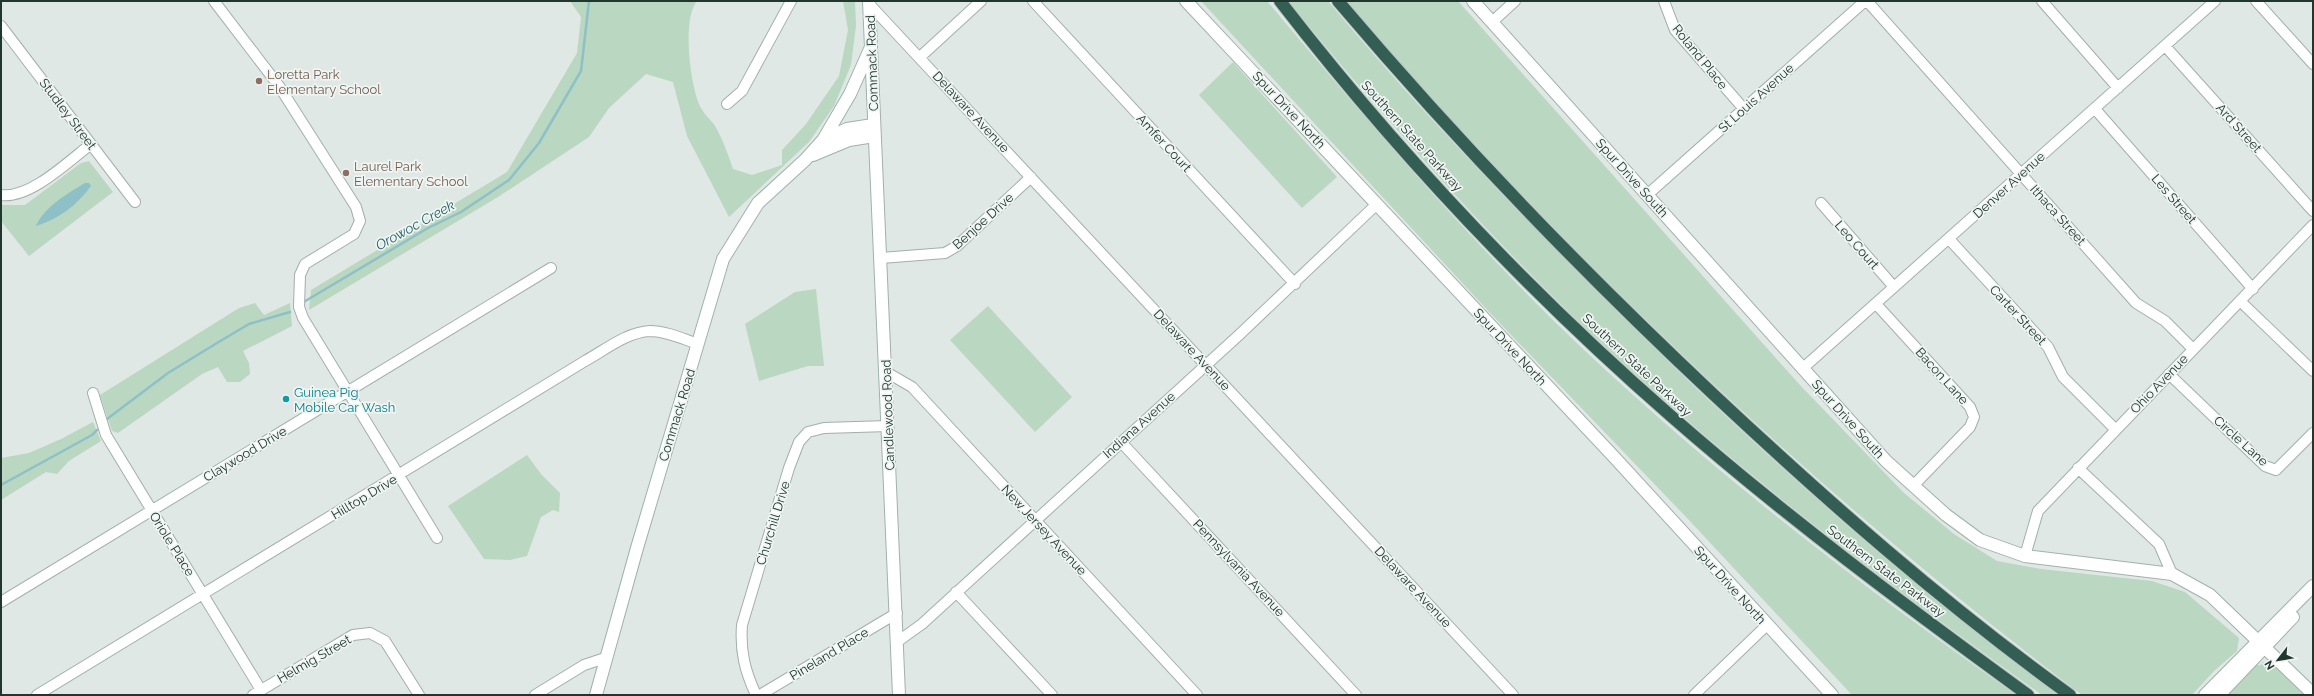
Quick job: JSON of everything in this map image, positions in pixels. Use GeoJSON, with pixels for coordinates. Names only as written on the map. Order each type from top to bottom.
{"type":"FeatureCollection","features":[{"type":"Feature","properties":{"kind":"highway","name":"Southern State Parkway"},"geometry":{"type":"LineString","coordinates":[[1280,1],[1360,100],[1426,174],[1546,300],[1611,361],[1670,415],[1800,524],[2028,695]]}},
{"type":"Feature","properties":{"kind":"highway","name":"Southern State Parkway"},"geometry":{"type":"LineString","coordinates":[[1338,1],[1432,108],[1498,180],[1559,244],[1684,366],[1824,496],[1891,554],[1965,615],[2070,695]]}},
{"type":"Feature","properties":{"kind":"street"},"geometry":{"type":"LineString","coordinates":[[214,1],[263,65],[298,116],[356,207],[360,221],[354,234],[305,264],[300,275],[299,307],[302,318],[400,475],[437,538]]}},
{"type":"Feature","properties":{"kind":"street"},"geometry":{"type":"LineString","coordinates":[[727,104],[742,92],[791,1]]}},
{"type":"Feature","properties":{"kind":"street"},"geometry":{"type":"LineString","coordinates":[[920,58],[981,1]]}},
{"type":"Feature","properties":{"kind":"street","name":"Amfer Court"},"geometry":{"type":"LineString","coordinates":[[1033,1],[1295,284]]}},
{"type":"Feature","properties":{"kind":"street","name":"Spur Drive North"},"geometry":{"type":"LineString","coordinates":[[1186,1],[1615,458],[1766,626],[1832,695]]}},
{"type":"Feature","properties":{"kind":"street","name":"Spur Drive South"},"geometry":{"type":"LineString","coordinates":[[1473,1],[1886,461],[1946,515],[1980,540],[2025,556],[2172,574],[2210,595],[2313,694]]}},
{"type":"Feature","properties":{"kind":"street"},"geometry":{"type":"LineString","coordinates":[[1492,22],[1515,1]]}},
{"type":"Feature","properties":{"kind":"street","name":"Roland Place"},"geometry":{"type":"LineString","coordinates":[[1664,1],[1669,17],[1679,34],[1744,109]]}},
{"type":"Feature","properties":{"kind":"street","name":"St Louis Avenue"},"geometry":{"type":"LineString","coordinates":[[1647,195],[1866,1]]}},
{"type":"Feature","properties":{"kind":"street","name":"Ithaca Street"},"geometry":{"type":"LineString","coordinates":[[1866,1],[2136,303],[2165,321],[2193,349]]}},
{"type":"Feature","properties":{"kind":"street"},"geometry":{"type":"LineString","coordinates":[[2042,1],[2118,88]]}},
{"type":"Feature","properties":{"kind":"street","name":"Denver Avenue"},"geometry":{"type":"LineString","coordinates":[[1802,369],[2215,1]]}},
{"type":"Feature","properties":{"kind":"street"},"geometry":{"type":"LineString","coordinates":[[2256,1],[2313,64]]}},
{"type":"Feature","properties":{"kind":"street","name":"Delaware Avenue"},"geometry":{"type":"LineString","coordinates":[[870,3],[1513,695]]}},
{"type":"Feature","properties":{"kind":"street","name":"Commack Road"},"geometry":{"type":"LineString","coordinates":[[870,3],[874,131]]}},
{"type":"Feature","properties":{"kind":"street","name":"Studley Street"},"geometry":{"type":"LineString","coordinates":[[1,26],[135,202]]}},
{"type":"Feature","properties":{"kind":"street"},"geometry":{"type":"LineString","coordinates":[[823,140],[850,94],[871,46]]}},
{"type":"Feature","properties":{"kind":"street","name":"Ard Street"},"geometry":{"type":"LineString","coordinates":[[2165,46],[2313,211]]}},
{"type":"Feature","properties":{"kind":"street","name":"Les Street"},"geometry":{"type":"LineString","coordinates":[[2094,109],[2252,289]]}},
{"type":"Feature","properties":{"kind":"street","name":"Commack Road"},"geometry":{"type":"LineString","coordinates":[[596,695],[605,658],[723,259],[758,203],[805,160],[823,140],[847,129],[874,131]]}},
{"type":"Feature","properties":{"kind":"street","name":"Commack Road"},"geometry":{"type":"LineString","coordinates":[[805,160],[825,149],[874,131]]}},
{"type":"Feature","properties":{"kind":"street","name":"Candlewood Road"},"geometry":{"type":"LineString","coordinates":[[874,131],[898,613],[900,695]]}},
{"type":"Feature","properties":{"kind":"street"},"geometry":{"type":"LineString","coordinates":[[1,195],[19,193],[35,186],[91,144]]}},
{"type":"Feature","properties":{"kind":"street","name":"Benjoe Drive"},"geometry":{"type":"LineString","coordinates":[[881,258],[945,253],[957,246],[1031,177]]}},
{"type":"Feature","properties":{"kind":"street","name":"Leo Court"},"geometry":{"type":"LineString","coordinates":[[1821,203],[1894,287]]}},
{"type":"Feature","properties":{"kind":"street","name":"Indiana Avenue"},"geometry":{"type":"LineString","coordinates":[[898,642],[922,624],[1295,284],[1377,204]]}},
{"type":"Feature","properties":{"kind":"street","name":"Ohio Avenue"},"geometry":{"type":"LineString","coordinates":[[2025,556],[2038,511],[2193,349],[2311,232]]}},
{"type":"Feature","properties":{"kind":"street","name":"Carter Street"},"geometry":{"type":"LineString","coordinates":[[1949,238],[2048,347],[2062,376],[2115,429]]}},
{"type":"Feature","properties":{"kind":"street","name":"Claywood Drive"},"geometry":{"type":"LineString","coordinates":[[1,602],[551,268]]}},
{"type":"Feature","properties":{"kind":"street"},"geometry":{"type":"LineString","coordinates":[[2240,301],[2313,371]]}},
{"type":"Feature","properties":{"kind":"street","name":"Bacon Lane"},"geometry":{"type":"LineString","coordinates":[[1876,304],[1970,407],[1974,417],[1970,426],[1913,486]]}},
{"type":"Feature","properties":{"kind":"street","name":"Hilltop Drive"},"geometry":{"type":"LineString","coordinates":[[37,695],[585,361],[632,335],[650,331],[666,334],[698,344]]}},
{"type":"Feature","properties":{"kind":"street","name":"New Jersey Avenue"},"geometry":{"type":"LineString","coordinates":[[886,372],[912,388],[1197,695]]}},
{"type":"Feature","properties":{"kind":"street","name":"Circle Lane"},"geometry":{"type":"LineString","coordinates":[[2169,374],[2265,466],[2276,470],[2313,433]]}},
{"type":"Feature","properties":{"kind":"street","name":"Oriole Place"},"geometry":{"type":"LineString","coordinates":[[93,393],[106,435],[203,594],[257,692]]}},
{"type":"Feature","properties":{"kind":"street","name":"Churchill Drive"},"geometry":{"type":"LineString","coordinates":[[756,695],[742,659],[740,643],[742,625],[789,468],[799,442],[808,432],[824,428],[888,426]]}},
{"type":"Feature","properties":{"kind":"street","name":"Pennsylvania Avenue"},"geometry":{"type":"LineString","coordinates":[[1121,442],[1356,695]]}},
{"type":"Feature","properties":{"kind":"street"},"geometry":{"type":"LineString","coordinates":[[2078,468],[2159,544],[2172,574]]}},
{"type":"Feature","properties":{"kind":"street"},"geometry":{"type":"LineString","coordinates":[[2219,695],[2313,586]]}},
{"type":"Feature","properties":{"kind":"street"},"geometry":{"type":"LineString","coordinates":[[956,592],[1052,695]]}},
{"type":"Feature","properties":{"kind":"street"},"geometry":{"type":"LineString","coordinates":[[2205,695],[2262,644],[2313,595]]}},
{"type":"Feature","properties":{"kind":"street","name":"Pineland Place"},"geometry":{"type":"LineString","coordinates":[[760,695],[898,613]]}},
{"type":"Feature","properties":{"kind":"street"},"geometry":{"type":"LineString","coordinates":[[1694,695],[1766,626]]}},
{"type":"Feature","properties":{"kind":"street","name":"Helmig Street"},"geometry":{"type":"LineString","coordinates":[[257,692],[353,635],[370,634],[384,641],[395,654],[419,695]]}},
{"type":"Feature","properties":{"kind":"street"},"geometry":{"type":"LineString","coordinates":[[535,695],[584,665],[605,658]]}},
{"type":"Feature","properties":{"kind":"green space"},"geometry":{"type":"Polygon","coordinates":[[[570,1],[697,1],[692,10],[690,22],[689,51],[690,66],[700,107],[715,126],[733,169],[752,175],[782,165],[782,150],[806,124],[839,76],[848,30],[843,1],[855,1],[856,26],[851,65],[834,106],[809,142],[729,217],[687,136],[673,82],[646,74],[609,108],[589,137],[498,197],[309,310],[311,290],[507,172],[577,53],[581,17],[570,1]]]}},
{"type":"Feature","properties":{"kind":"green space"},"geometry":{"type":"Polygon","coordinates":[[[1201,1],[1267,1],[1372,125],[1480,246],[1556,323],[1610,374],[1721,471],[1778,518],[1896,608],[2016,695],[1852,695],[1687,518],[1491,314],[1201,1]]]}},
{"type":"Feature","properties":{"kind":"green space"},"geometry":{"type":"Polygon","coordinates":[[[1288,1],[1328,1],[1384,66],[1471,162],[1561,255],[1679,372],[1739,429],[1863,539],[1992,645],[2058,695],[2042,695],[1881,577],[1725,453],[1625,365],[1535,279],[1450,189],[1408,143],[1288,1]]]}},
{"type":"Feature","properties":{"kind":"green space"},"geometry":{"type":"Polygon","coordinates":[[[1346,1],[1458,1],[1799,384],[1904,493],[1954,534],[1997,561],[2041,569],[2152,581],[2185,592],[2239,638],[2237,651],[2214,671],[2192,695],[2082,695],[1924,570],[1779,445],[1709,380],[1640,314],[1505,177],[1404,68],[1346,1]]]}},
{"type":"Feature","properties":{"kind":"green space"},"geometry":{"type":"Polygon","coordinates":[[[1233,62],[1337,177],[1302,208],[1199,95],[1233,62]]]}},
{"type":"Feature","properties":{"kind":"green space"},"geometry":{"type":"Polygon","coordinates":[[[89,161],[113,192],[29,256],[1,221],[1,205],[25,205],[81,163],[89,161]]]}},
{"type":"Feature","properties":{"kind":"green space"},"geometry":{"type":"Polygon","coordinates":[[[816,289],[824,366],[808,366],[759,381],[745,324],[795,292],[816,289]]]}},
{"type":"Feature","properties":{"kind":"green space"},"geometry":{"type":"Polygon","coordinates":[[[255,303],[264,315],[290,303],[292,326],[243,351],[249,363],[250,374],[240,382],[227,382],[218,367],[202,374],[118,433],[112,431],[100,395],[239,308],[255,303]]]}},
{"type":"Feature","properties":{"kind":"green space"},"geometry":{"type":"Polygon","coordinates":[[[988,306],[1072,397],[1035,432],[950,340],[988,306]]]}},
{"type":"Feature","properties":{"kind":"green space"},"geometry":{"type":"Polygon","coordinates":[[[93,422],[101,441],[69,461],[57,474],[46,472],[1,500],[1,458],[29,453],[61,439],[93,422]]]}},
{"type":"Feature","properties":{"kind":"green space"},"geometry":{"type":"Polygon","coordinates":[[[527,455],[541,474],[560,493],[559,512],[553,510],[541,517],[527,556],[510,560],[484,559],[448,506],[527,455]]]}},
{"type":"Feature","properties":{"kind":"green space"},"geometry":{"type":"Polygon","coordinates":[[[2263,662],[2272,664],[2304,695],[2226,695],[2256,665],[2261,665],[2263,662]]]}},
{"type":"Feature","properties":{"kind":"water"},"geometry":{"type":"Polygon","coordinates":[[[85,183],[89,183],[91,186],[74,205],[60,215],[36,226],[45,212],[64,196],[85,183]]]}},
{"type":"Feature","properties":{"kind":"waterway","name":"Orowoc Creek"},"geometry":{"type":"LineString","coordinates":[[302,303],[428,228],[461,212],[509,180],[539,143],[581,71],[589,1]]}},
{"type":"Feature","properties":{"kind":"waterway","name":"Orowoc Creek"},"geometry":{"type":"LineString","coordinates":[[107,419],[168,373],[249,324],[290,312]]}},
{"type":"Feature","properties":{"kind":"waterway","name":"Orowoc Creek"},"geometry":{"type":"LineString","coordinates":[[1,485],[92,435],[97,430]]}},
{"type":"Feature","properties":{"kind":"place","name":"Loretta Park Elementary School"},"geometry":{"type":"Point","coordinates":[259,81]}},
{"type":"Feature","properties":{"kind":"place","name":"Laurel Park Elementary School"},"geometry":{"type":"Point","coordinates":[346,173]}},
{"type":"Feature","properties":{"kind":"place","name":"Guinea Pig Mobile Car Wash"},"geometry":{"type":"Point","coordinates":[286,399]}}]}
